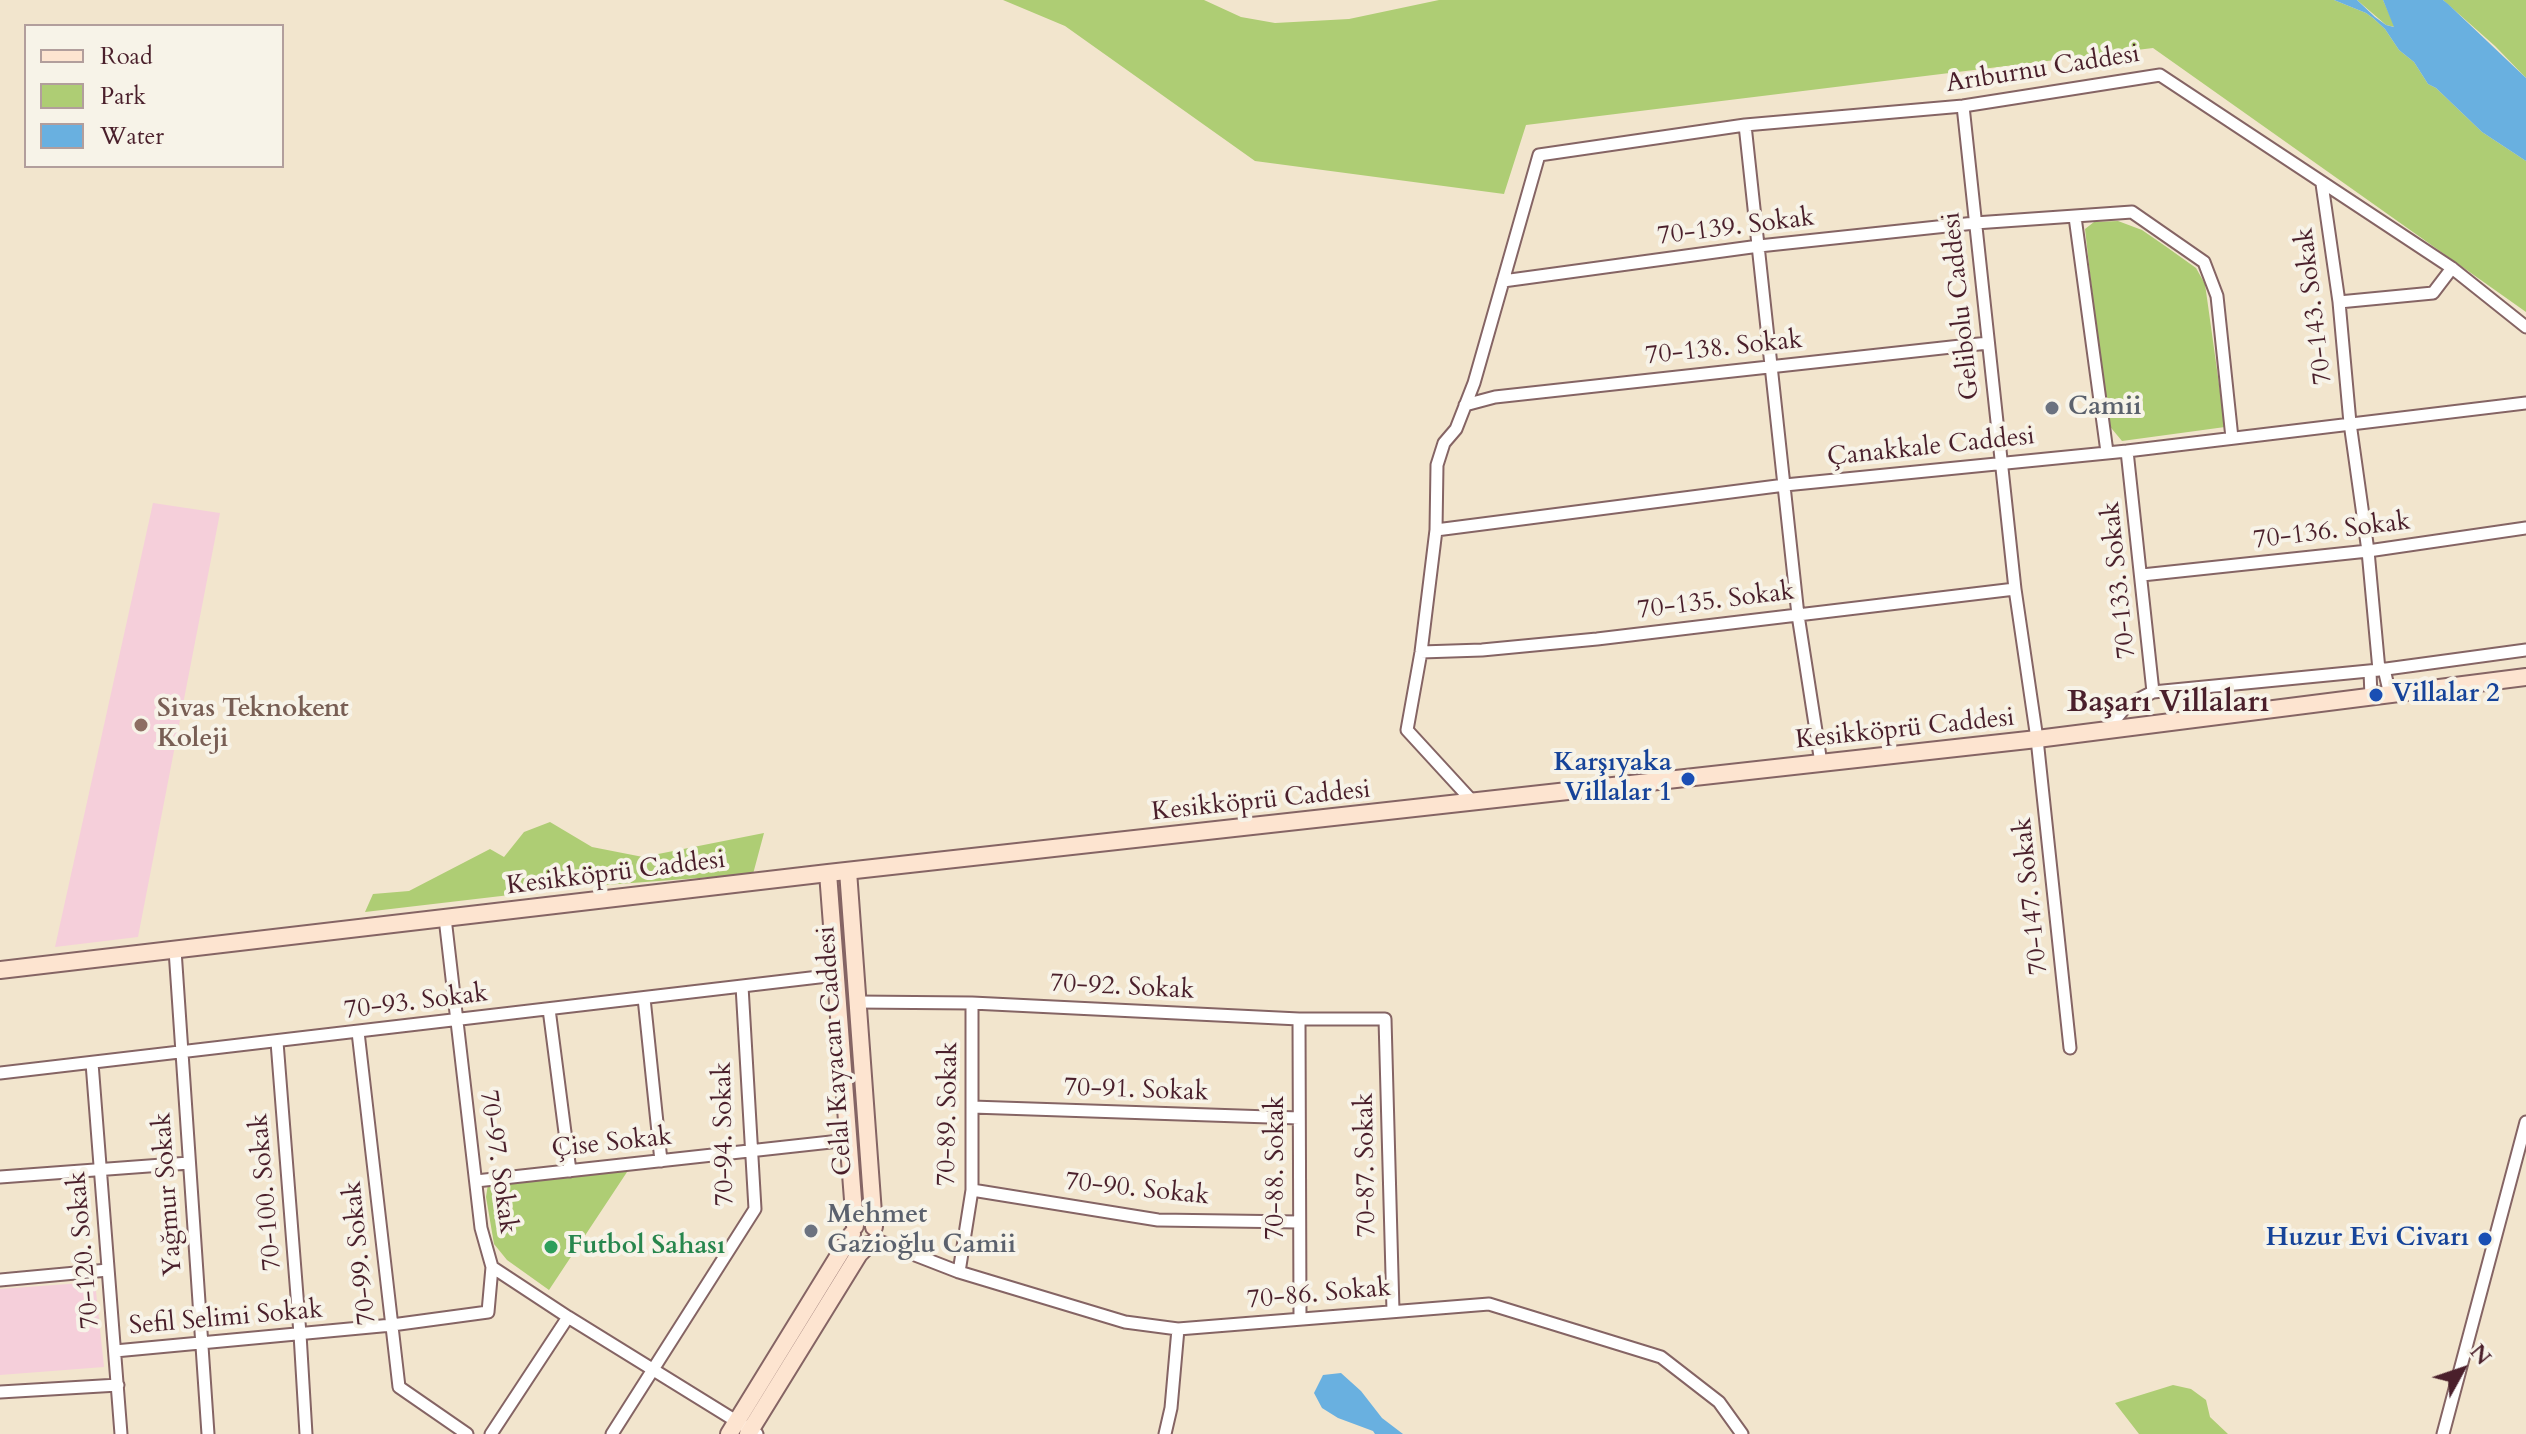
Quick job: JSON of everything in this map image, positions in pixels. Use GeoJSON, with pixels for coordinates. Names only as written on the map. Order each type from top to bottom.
{"type":"FeatureCollection","features":[{"type":"Feature","properties":{"kind":"street","name":"Arıburnu Caddesi"},"geometry":{"type":"LineString","coordinates":[[1503,281],[1539,155],[1745,125],[1963,106],[2160,75],[2452,268],[2526,327]]}},
{"type":"Feature","properties":{"kind":"street","name":"Gelibolu Caddesi"},"geometry":{"type":"LineString","coordinates":[[1963,106],[2015,589],[2037,739]]}},
{"type":"Feature","properties":{"kind":"street"},"geometry":{"type":"LineString","coordinates":[[1745,125],[1798,615],[1821,763]]}},
{"type":"Feature","properties":{"kind":"street","name":"70-143. Sokak"},"geometry":{"type":"LineString","coordinates":[[2322,184],[2368,551],[2378,670]]}},
{"type":"Feature","properties":{"kind":"street","name":"70-139. Sokak"},"geometry":{"type":"LineString","coordinates":[[1503,281],[1759,246],[1975,223],[2132,212],[2204,262],[2217,296],[2232,438]]}},
{"type":"Feature","properties":{"kind":"street"},"geometry":{"type":"LineString","coordinates":[[2075,217],[2107,452]]}},
{"type":"Feature","properties":{"kind":"street"},"geometry":{"type":"LineString","coordinates":[[2339,302],[2433,293],[2452,268]]}},
{"type":"Feature","properties":{"kind":"street"},"geometry":{"type":"LineString","coordinates":[[1474,803],[1407,730],[1421,652],[1436,530],[1437,465],[1444,443],[1456,429],[1465,405],[1503,281]]}},
{"type":"Feature","properties":{"kind":"street","name":"70-138. Sokak"},"geometry":{"type":"LineString","coordinates":[[1465,405],[1495,397],[1988,343]]}},
{"type":"Feature","properties":{"kind":"street","name":"Çanakkale Caddesi"},"geometry":{"type":"LineString","coordinates":[[1436,530],[1785,485],[2127,451],[2526,403]]}},
{"type":"Feature","properties":{"kind":"street","name":"70-133. Sokak"},"geometry":{"type":"LineString","coordinates":[[2107,731],[2127,705],[2153,692],[2127,451]]}},
{"type":"Feature","properties":{"kind":"street","name":"70-136. Sokak"},"geometry":{"type":"LineString","coordinates":[[2142,575],[2368,551],[2526,528]]}},
{"type":"Feature","properties":{"kind":"street","name":"70-135. Sokak"},"geometry":{"type":"LineString","coordinates":[[1421,652],[1482,650],[1597,639],[2015,589]]}},
{"type":"Feature","properties":{"kind":"street"},"geometry":{"type":"LineString","coordinates":[[2153,692],[2378,670],[2526,650]]}},
{"type":"Feature","properties":{"kind":"street"},"geometry":{"type":"LineString","coordinates":[[2378,670],[2390,695]]}},
{"type":"Feature","properties":{"kind":"street"},"geometry":{"type":"LineString","coordinates":[[2371,697],[2378,670]]}},
{"type":"Feature","properties":{"kind":"street","name":"Kesikköprü Caddesi"},"geometry":{"type":"LineString","coordinates":[[0,970],[828,873],[2107,731],[2526,677]]}},
{"type":"Feature","properties":{"kind":"street","name":"70-147. Sokak"},"geometry":{"type":"LineString","coordinates":[[2037,739],[2070,1048]]}},
{"type":"Feature","properties":{"kind":"street","name":"Celal Kayacan Caddesi"},"geometry":{"type":"LineString","coordinates":[[848,871],[872,1237]]}},
{"type":"Feature","properties":{"kind":"street","name":"Celal Kayacan Caddesi"},"geometry":{"type":"LineString","coordinates":[[828,873],[854,1230]]}},
{"type":"Feature","properties":{"kind":"street","name":"70-97. Sokak"},"geometry":{"type":"LineString","coordinates":[[445,918],[481,1228],[492,1267],[655,1370],[744,1431]]}},
{"type":"Feature","properties":{"kind":"street","name":"Yağmur Sokak"},"geometry":{"type":"LineString","coordinates":[[175,950],[208,1434]]}},
{"type":"Feature","properties":{"kind":"street","name":"70-93. Sokak"},"geometry":{"type":"LineString","coordinates":[[0,1073],[836,975]]}},
{"type":"Feature","properties":{"kind":"street","name":"70-94. Sokak"},"geometry":{"type":"LineString","coordinates":[[612,1434],[755,1209],[742,986]]}},
{"type":"Feature","properties":{"kind":"street"},"geometry":{"type":"LineString","coordinates":[[644,998],[661,1161]]}},
{"type":"Feature","properties":{"kind":"street","name":"70-92. Sokak"},"geometry":{"type":"LineString","coordinates":[[856,1002],[972,1003],[1299,1019],[1385,1019]]}},
{"type":"Feature","properties":{"kind":"street","name":"70-89. Sokak"},"geometry":{"type":"LineString","coordinates":[[959,1272],[972,1190],[972,1003]]}},
{"type":"Feature","properties":{"kind":"street"},"geometry":{"type":"LineString","coordinates":[[549,1009],[570,1171]]}},
{"type":"Feature","properties":{"kind":"street","name":"70-88. Sokak"},"geometry":{"type":"LineString","coordinates":[[1299,1019],[1300,1318]]}},
{"type":"Feature","properties":{"kind":"street","name":"70-87. Sokak"},"geometry":{"type":"LineString","coordinates":[[1385,1019],[1393,1311]]}},
{"type":"Feature","properties":{"kind":"street","name":"70-99. Sokak"},"geometry":{"type":"LineString","coordinates":[[358,1032],[399,1387],[467,1434]]}},
{"type":"Feature","properties":{"kind":"street","name":"70-100. Sokak"},"geometry":{"type":"LineString","coordinates":[[277,1042],[306,1434]]}},
{"type":"Feature","properties":{"kind":"street","name":"70-120. Sokak"},"geometry":{"type":"LineString","coordinates":[[92,1063],[121,1434]]}},
{"type":"Feature","properties":{"kind":"street","name":"70-91. Sokak"},"geometry":{"type":"LineString","coordinates":[[972,1107],[1299,1118]]}},
{"type":"Feature","properties":{"kind":"street"},"geometry":{"type":"LineString","coordinates":[[2443,1434],[2526,1122]]}},
{"type":"Feature","properties":{"kind":"street","name":"Çise Sokak"},"geometry":{"type":"LineString","coordinates":[[476,1181],[849,1140]]}},
{"type":"Feature","properties":{"kind":"street"},"geometry":{"type":"LineString","coordinates":[[0,1177],[189,1163]]}},
{"type":"Feature","properties":{"kind":"street","name":"70-90. Sokak"},"geometry":{"type":"LineString","coordinates":[[972,1190],[1158,1220],[1299,1222]]}},
{"type":"Feature","properties":{"kind":"street"},"geometry":{"type":"LineString","coordinates":[[863,1222],[872,1237],[744,1431],[854,1230],[863,1222]]}},
{"type":"Feature","properties":{"kind":"street","name":"70-86. Sokak"},"geometry":{"type":"LineString","coordinates":[[872,1237],[959,1272],[1125,1322],[1178,1329],[1489,1304],[1661,1357],[1719,1402],[1742,1434]]}},
{"type":"Feature","properties":{"kind":"street","name":"Sefil Selimi Sokak"},"geometry":{"type":"LineString","coordinates":[[115,1351],[392,1325],[488,1312],[492,1267]]}},
{"type":"Feature","properties":{"kind":"street"},"geometry":{"type":"LineString","coordinates":[[0,1280],[108,1270]]}},
{"type":"Feature","properties":{"kind":"street"},"geometry":{"type":"LineString","coordinates":[[491,1434],[568,1317]]}},
{"type":"Feature","properties":{"kind":"street"},"geometry":{"type":"LineString","coordinates":[[1165,1434],[1171,1408],[1178,1329]]}},
{"type":"Feature","properties":{"kind":"street"},"geometry":{"type":"LineString","coordinates":[[0,1392],[118,1385]]}},
{"type":"Feature","properties":{"kind":"shaded area","name":"Sivas Teknokent Koleji"},"geometry":{"type":"Polygon","coordinates":[[[153,503],[220,513],[138,937],[55,947],[153,503]]]}},
{"type":"Feature","properties":{"kind":"shaded area"},"geometry":{"type":"Polygon","coordinates":[[[95,1282],[104,1367],[0,1375],[0,1289],[95,1282]]]}},
{"type":"Feature","properties":{"kind":"green space"},"geometry":{"type":"Polygon","coordinates":[[[1003,0],[1204,0],[1241,17],[1275,23],[1349,19],[1439,0],[2334,0],[2373,18],[2399,50],[2414,62],[2428,84],[2482,132],[2526,161],[2526,312],[2153,48],[1526,125],[1504,194],[1255,161],[1065,26],[1003,0]]]}},
{"type":"Feature","properties":{"kind":"green space"},"geometry":{"type":"Polygon","coordinates":[[[2357,0],[2383,0],[2395,27],[2386,25],[2357,0]]]}},
{"type":"Feature","properties":{"kind":"green space"},"geometry":{"type":"Polygon","coordinates":[[[2443,0],[2526,0],[2526,78],[2495,46],[2443,0]]]}},
{"type":"Feature","properties":{"kind":"green space"},"geometry":{"type":"Polygon","coordinates":[[[2118,221],[2142,230],[2196,268],[2205,284],[2225,427],[2122,441],[2107,423],[2085,229],[2094,222],[2118,221]]]}},
{"type":"Feature","properties":{"kind":"green space"},"geometry":{"type":"Polygon","coordinates":[[[550,822],[592,847],[643,857],[764,833],[753,874],[578,887],[365,912],[373,894],[409,891],[490,849],[504,857],[524,832],[550,822]]]}},
{"type":"Feature","properties":{"kind":"green space"},"geometry":{"type":"Polygon","coordinates":[[[629,1169],[549,1290],[507,1260],[494,1244],[486,1197],[488,1184],[629,1169]]]}},
{"type":"Feature","properties":{"kind":"green space"},"geometry":{"type":"Polygon","coordinates":[[[2173,1385],[2191,1389],[2206,1400],[2210,1417],[2228,1434],[2139,1434],[2115,1403],[2173,1385]]]}},
{"type":"Feature","properties":{"kind":"water"},"geometry":{"type":"Polygon","coordinates":[[[2334,0],[2357,0],[2375,17],[2394,27],[2383,0],[2443,0],[2448,4],[2526,78],[2526,161],[2482,132],[2428,84],[2414,62],[2399,50],[2373,18],[2334,0]]]}},
{"type":"Feature","properties":{"kind":"water"},"geometry":{"type":"Polygon","coordinates":[[[1341,1373],[1361,1391],[1382,1418],[1403,1434],[1375,1434],[1322,1408],[1314,1393],[1323,1375],[1341,1373]]]}},
{"type":"Feature","properties":{"kind":"place","name":"Camii"},"geometry":{"type":"Point","coordinates":[2052,408]}},
{"type":"Feature","properties":{"kind":"place","name":"Villalar 2"},"geometry":{"type":"Point","coordinates":[2376,695]}},
{"type":"Feature","properties":{"kind":"place","name":"Sivas Teknokent Koleji"},"geometry":{"type":"Point","coordinates":[141,725]}},
{"type":"Feature","properties":{"kind":"place","name":"Karşıyaka Villalar 1"},"geometry":{"type":"Point","coordinates":[1688,779]}},
{"type":"Feature","properties":{"kind":"place","name":"Mehmet Gazioğlu Camii"},"geometry":{"type":"Point","coordinates":[811,1231]}},
{"type":"Feature","properties":{"kind":"place","name":"Huzur Evi Civarı"},"geometry":{"type":"Point","coordinates":[2485,1239]}},
{"type":"Feature","properties":{"kind":"place","name":"Futbol Sahası"},"geometry":{"type":"Point","coordinates":[551,1247]}},
{"type":"Feature","properties":{"kind":"district","name":"Başarı Villaları"},"geometry":{"type":"Point","coordinates":[2168,704]}}]}
